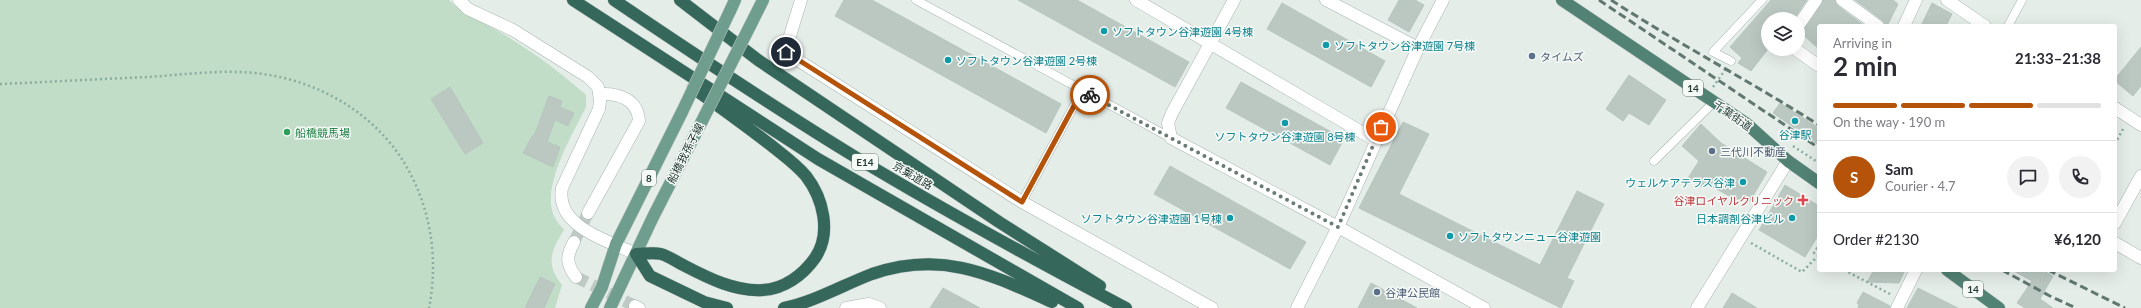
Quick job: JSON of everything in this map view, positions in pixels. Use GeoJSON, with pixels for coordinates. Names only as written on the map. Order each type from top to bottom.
{"type":"FeatureCollection","features":[{"type":"Feature","properties":{"kind":"highway","name":"E14"},"geometry":{"type":"LineString","coordinates":[[573,0],[818,160],[1078,308]]}},
{"type":"Feature","properties":{"kind":"highway","name":"京葉道路"},"geometry":{"type":"LineString","coordinates":[[614,0],[772,105],[858,158],[974,225],[1126,308]]}},
{"type":"Feature","properties":{"kind":"highway"},"geometry":{"type":"LineString","coordinates":[[680,0],[758,60],[999,222],[1134,308]]}},
{"type":"Feature","properties":{"kind":"highway","name":"千葉街道"},"geometry":{"type":"LineString","coordinates":[[1562,0],[1748,124],[1788,162],[1817,182]]}},
{"type":"Feature","properties":{"kind":"highway"},"geometry":{"type":"LineString","coordinates":[[596,16],[792,161],[805,175],[815,190],[821,206],[823,237],[818,254],[808,268],[795,279],[781,286],[769,289],[749,290],[732,287],[661,254],[636,254]]}},
{"type":"Feature","properties":{"kind":"highway"},"geometry":{"type":"LineString","coordinates":[[636,254],[650,276],[704,302],[727,308]]}},
{"type":"Feature","properties":{"kind":"highway"},"geometry":{"type":"LineString","coordinates":[[784,308],[874,274],[899,267],[927,265],[951,265],[976,270],[997,277],[1066,308]]}},
{"type":"Feature","properties":{"kind":"highway","name":"14"},"geometry":{"type":"LineString","coordinates":[[1950,272],[1999,308]]}},
{"type":"Feature","properties":{"kind":"main road","name":"船橋我孫子線"},"geometry":{"type":"LineString","coordinates":[[610,308],[763,0]]}},
{"type":"Feature","properties":{"kind":"main road","name":"船橋我孫子線"},"geometry":{"type":"LineString","coordinates":[[591,308],[602,287],[616,244],[682,112],[732,5]]}},
{"type":"Feature","properties":{"kind":"street"},"geometry":{"type":"LineString","coordinates":[[459,0],[468,9],[513,30],[570,65],[588,77],[598,87],[600,94],[599,109],[565,181],[561,196],[564,209],[568,217],[585,229],[636,254]]}},
{"type":"Feature","properties":{"kind":"street"},"geometry":{"type":"LineString","coordinates":[[801,0],[786,52],[1022,202],[1212,308]]}},
{"type":"Feature","properties":{"kind":"street"},"geometry":{"type":"LineString","coordinates":[[1136,0],[1375,140]]}},
{"type":"Feature","properties":{"kind":"street"},"geometry":{"type":"LineString","coordinates":[[1234,0],[1172,113],[1168,123],[1171,138],[1338,227],[1484,308]]}},
{"type":"Feature","properties":{"kind":"street"},"geometry":{"type":"LineString","coordinates":[[1326,0],[1418,48]]}},
{"type":"Feature","properties":{"kind":"street"},"geometry":{"type":"LineString","coordinates":[[1297,308],[1338,227],[1375,140],[1418,48],[1443,0]]}},
{"type":"Feature","properties":{"kind":"street"},"geometry":{"type":"LineString","coordinates":[[1805,16],[1816,0]]}},
{"type":"Feature","properties":{"kind":"street"},"geometry":{"type":"LineString","coordinates":[[1842,0],[1875,24]]}},
{"type":"Feature","properties":{"kind":"street"},"geometry":{"type":"LineString","coordinates":[[1905,24],[1916,0]]}},
{"type":"Feature","properties":{"kind":"street"},"geometry":{"type":"LineString","coordinates":[[1947,0],[1982,24]]}},
{"type":"Feature","properties":{"kind":"street"},"geometry":{"type":"LineString","coordinates":[[1805,56],[1817,65]]}},
{"type":"Feature","properties":{"kind":"street"},"geometry":{"type":"LineString","coordinates":[[588,213],[639,121],[639,113],[633,104],[614,93],[600,94]]}},
{"type":"Feature","properties":{"kind":"street"},"geometry":{"type":"LineString","coordinates":[[2117,109],[2141,125]]}},
{"type":"Feature","properties":{"kind":"street"},"geometry":{"type":"LineString","coordinates":[[1697,308],[1788,162]]}},
{"type":"Feature","properties":{"kind":"street"},"geometry":{"type":"LineString","coordinates":[[2117,219],[2141,176]]}},
{"type":"Feature","properties":{"kind":"street"},"geometry":{"type":"LineString","coordinates":[[574,242],[568,252],[567,260],[569,268],[576,277]]}},
{"type":"Feature","properties":{"kind":"street"},"geometry":{"type":"LineString","coordinates":[[2117,244],[2141,258]]}},
{"type":"Feature","properties":{"kind":"street"},"geometry":{"type":"LineString","coordinates":[[1899,304],[1915,272]]}},
{"type":"Feature","properties":{"kind":"street"},"geometry":{"type":"LineString","coordinates":[[846,308],[869,304],[880,308]]}},
{"type":"Feature","properties":{"kind":"lane"},"geometry":{"type":"LineString","coordinates":[[916,0],[1171,138]]}},
{"type":"Feature","properties":{"kind":"lane"},"geometry":{"type":"LineString","coordinates":[[1731,61],[1713,52],[1762,0]]}},
{"type":"Feature","properties":{"kind":"lane"},"geometry":{"type":"LineString","coordinates":[[2009,24],[2022,0]]}},
{"type":"Feature","properties":{"kind":"lane"},"geometry":{"type":"LineString","coordinates":[[1022,202],[1082,91]]}},
{"type":"Feature","properties":{"kind":"lane"},"geometry":{"type":"LineString","coordinates":[[1654,161],[1714,102]]}},
{"type":"Feature","properties":{"kind":"path"},"geometry":{"type":"LineString","coordinates":[[1713,88],[1731,61]]}},
{"type":"Feature","properties":{"kind":"path"},"geometry":{"type":"LineString","coordinates":[[0,84],[239,72],[284,78],[326,92],[345,103],[382,133],[406,164],[417,186],[430,226],[434,256],[433,285],[429,308]]}},
{"type":"Feature","properties":{"kind":"path"},"geometry":{"type":"LineString","coordinates":[[2117,140],[2129,117]]}},
{"type":"Feature","properties":{"kind":"path"},"geometry":{"type":"LineString","coordinates":[[1792,146],[1817,162]]}},
{"type":"Feature","properties":{"kind":"path"},"geometry":{"type":"LineString","coordinates":[[1749,242],[1802,272],[1817,258]]}},
{"type":"Feature","properties":{"kind":"path"},"geometry":{"type":"LineString","coordinates":[[1847,272],[1899,304]]}},
{"type":"Feature","properties":{"kind":"green space","name":"船橋競馬場"},"geometry":{"type":"Polygon","coordinates":[[[0,0],[449,0],[466,13],[510,38],[532,53],[565,77],[586,95],[586,107],[566,146],[554,177],[551,192],[551,206],[555,218],[564,230],[553,251],[552,258],[553,270],[562,285],[555,308],[0,308],[0,0]]]}},
{"type":"Feature","properties":{"kind":"building","name":"ソフトタウン谷津遊園 2号棟"},"geometry":{"type":"Polygon","coordinates":[[[844,0],[872,0],[1061,104],[1046,133],[835,16],[844,0]]]}},
{"type":"Feature","properties":{"kind":"building","name":"ソフトタウン谷津遊園 4号棟"},"geometry":{"type":"Polygon","coordinates":[[[1018,0],[1077,0],[1189,62],[1175,87],[1018,0]]]}},
{"type":"Feature","properties":{"kind":"building"},"geometry":{"type":"Polygon","coordinates":[[[1399,0],[1415,0],[1424,5],[1409,32],[1388,20],[1399,0]]]}},
{"type":"Feature","properties":{"kind":"building"},"geometry":{"type":"Polygon","coordinates":[[[1771,0],[1807,0],[1799,12],[1761,12],[1761,56],[1763,56],[1751,71],[1738,63],[1742,58],[1730,47],[1771,0]]]}},
{"type":"Feature","properties":{"kind":"building"},"geometry":{"type":"Polygon","coordinates":[[[1823,0],[1835,0],[1838,6],[1862,24],[1817,24],[1817,47],[1805,37],[1805,27],[1823,0]]]}},
{"type":"Feature","properties":{"kind":"building"},"geometry":{"type":"Polygon","coordinates":[[[1855,0],[1893,0],[1898,4],[1888,24],[1885,24],[1855,0]]]}},
{"type":"Feature","properties":{"kind":"building","name":"ソフトタウン谷津遊園 7号棟"},"geometry":{"type":"Polygon","coordinates":[[[1282,3],[1385,61],[1371,87],[1267,29],[1282,3]]]}},
{"type":"Feature","properties":{"kind":"building"},"geometry":{"type":"Polygon","coordinates":[[[1932,3],[1952,14],[1947,24],[1922,24],[1932,3]]]}},
{"type":"Feature","properties":{"kind":"building"},"geometry":{"type":"Polygon","coordinates":[[[2141,47],[2141,86],[2133,96],[2117,83],[2117,77],[2141,47]]]}},
{"type":"Feature","properties":{"kind":"building"},"geometry":{"type":"Polygon","coordinates":[[[1629,75],[1666,100],[1649,125],[1629,113],[1623,121],[1606,109],[1629,75]]]}},
{"type":"Feature","properties":{"kind":"building","name":"ソフトタウン谷津遊園 8号棟"},"geometry":{"type":"Polygon","coordinates":[[[1241,82],[1344,139],[1330,165],[1226,108],[1241,82]]]}},
{"type":"Feature","properties":{"kind":"building"},"geometry":{"type":"Polygon","coordinates":[[[450,87],[483,143],[465,154],[431,99],[450,87]]]}},
{"type":"Feature","properties":{"kind":"building"},"geometry":{"type":"Polygon","coordinates":[[[549,96],[562,101],[560,107],[574,113],[568,126],[555,120],[547,142],[560,147],[553,167],[523,153],[532,136],[534,136],[549,96]]]}},
{"type":"Feature","properties":{"kind":"building","name":"谷津駅"},"geometry":{"type":"Polygon","coordinates":[[[1780,103],[1817,127],[1817,144],[1773,113],[1780,103]]]}},
{"type":"Feature","properties":{"kind":"building","name":"ソフトタウンニュー谷津遊園"},"geometry":{"type":"Polygon","coordinates":[[[1403,122],[1429,134],[1399,194],[1540,265],[1577,191],[1604,204],[1567,278],[1574,281],[1561,308],[1359,208],[1403,122]]]}},
{"type":"Feature","properties":{"kind":"building"},"geometry":{"type":"Polygon","coordinates":[[[1701,124],[1721,143],[1767,172],[1750,201],[1743,197],[1740,202],[1704,182],[1702,187],[1688,178],[1699,161],[1682,146],[1701,124]]]}},
{"type":"Feature","properties":{"kind":"building","name":"ソフトタウン谷津遊園 1号棟"},"geometry":{"type":"Polygon","coordinates":[[[1170,166],[1306,242],[1290,269],[1154,194],[1170,166]]]}},
{"type":"Feature","properties":{"kind":"building","name":"日本調剤谷津ビル"},"geometry":{"type":"Polygon","coordinates":[[[1785,185],[1817,205],[1817,237],[1805,257],[1759,230],[1785,185]]]}},
{"type":"Feature","properties":{"kind":"building"},"geometry":{"type":"Polygon","coordinates":[[[1873,272],[1904,272],[1899,283],[1867,282],[1873,272]]]}},
{"type":"Feature","properties":{"kind":"building"},"geometry":{"type":"Polygon","coordinates":[[[2016,272],[2046,272],[2053,276],[2040,299],[2053,308],[2025,308],[2017,303],[2032,281],[2016,272]]]}},
{"type":"Feature","properties":{"kind":"building"},"geometry":{"type":"Polygon","coordinates":[[[540,277],[555,284],[544,308],[525,308],[540,277]]]}},
{"type":"Feature","properties":{"kind":"building","name":"谷津公民館"},"geometry":{"type":"Polygon","coordinates":[[[1371,283],[1417,308],[1358,308],[1371,283]]]}},
{"type":"Feature","properties":{"kind":"building"},"geometry":{"type":"Polygon","coordinates":[[[943,288],[980,308],[930,308],[943,288]]]}},
{"type":"Feature","properties":{"kind":"building"},"geometry":{"type":"Polygon","coordinates":[[[1918,288],[1958,308],[1907,308],[1918,288]]]}},
{"type":"Feature","properties":{"kind":"building"},"geometry":{"type":"Polygon","coordinates":[[[1863,292],[1890,306],[1890,308],[1858,308],[1859,304],[1857,303],[1863,292]]]}},
{"type":"Feature","properties":{"kind":"building"},"geometry":{"type":"Polygon","coordinates":[[[1732,293],[1757,308],[1723,308],[1732,293]]]}},
{"type":"Feature","properties":{"kind":"tunnel"},"geometry":{"type":"LineString","coordinates":[[574,242],[588,213]]}},
{"type":"Feature","properties":{"kind":"tunnel"},"geometry":{"type":"LineString","coordinates":[[576,277],[635,306]]}},
{"type":"Feature","properties":{"kind":"railway"},"geometry":{"type":"LineString","coordinates":[[1599,0],[1817,147]]}},
{"type":"Feature","properties":{"kind":"railway"},"geometry":{"type":"LineString","coordinates":[[1611,0],[1817,124]]}},
{"type":"Feature","properties":{"kind":"railway"},"geometry":{"type":"LineString","coordinates":[[2006,272],[2076,308]]}},
{"type":"Feature","properties":{"kind":"railway"},"geometry":{"type":"LineString","coordinates":[[2052,272],[2125,308]]}},
{"type":"Feature","properties":{"kind":"way so far"},"geometry":{"type":"LineString","coordinates":[[1090,95],[1338,227],[1381,127]]}},
{"type":"Feature","properties":{"kind":"place","name":"ソフトタウン谷津遊園 4号棟"},"geometry":{"type":"Point","coordinates":[1104,31]}},
{"type":"Feature","properties":{"kind":"place","name":"ソフトタウン谷津遊園 7号棟"},"geometry":{"type":"Point","coordinates":[1326,45]}},
{"type":"Feature","properties":{"kind":"place","name":"タイムズ"},"geometry":{"type":"Point","coordinates":[1532,56]}},
{"type":"Feature","properties":{"kind":"place","name":"ソフトタウン谷津遊園 2号棟"},"geometry":{"type":"Point","coordinates":[948,60]}},
{"type":"Feature","properties":{"kind":"place","name":"谷津駅"},"geometry":{"type":"Point","coordinates":[1795,121]}},
{"type":"Feature","properties":{"kind":"place","name":"ソフトタウン谷津遊園 8号棟"},"geometry":{"type":"Point","coordinates":[1285,123]}},
{"type":"Feature","properties":{"kind":"place","name":"船橋競馬場"},"geometry":{"type":"Point","coordinates":[287,132]}},
{"type":"Feature","properties":{"kind":"place","name":"三代川不動産"},"geometry":{"type":"Point","coordinates":[1712,151]}},
{"type":"Feature","properties":{"kind":"place","name":"ウェルケアテラス谷津"},"geometry":{"type":"Point","coordinates":[1743,182]}},
{"type":"Feature","properties":{"kind":"place","name":"谷津ロイヤルクリニック"},"geometry":{"type":"Point","coordinates":[1803,200]}},
{"type":"Feature","properties":{"kind":"place","name":"ソフトタウン谷津遊園 1号棟"},"geometry":{"type":"Point","coordinates":[1230,218]}},
{"type":"Feature","properties":{"kind":"place","name":"日本調剤谷津ビル"},"geometry":{"type":"Point","coordinates":[1792,218]}},
{"type":"Feature","properties":{"kind":"place","name":"ソフトタウンニュー谷津遊園"},"geometry":{"type":"Point","coordinates":[1450,236]}},
{"type":"Feature","properties":{"kind":"place","name":"谷津公民館"},"geometry":{"type":"Point","coordinates":[1377,292]}},
{"type":"Feature","properties":{"kind":"route"},"geometry":{"type":"LineString","coordinates":[[786,52],[1022,202],[1082,91],[1090,95]]}}]}
